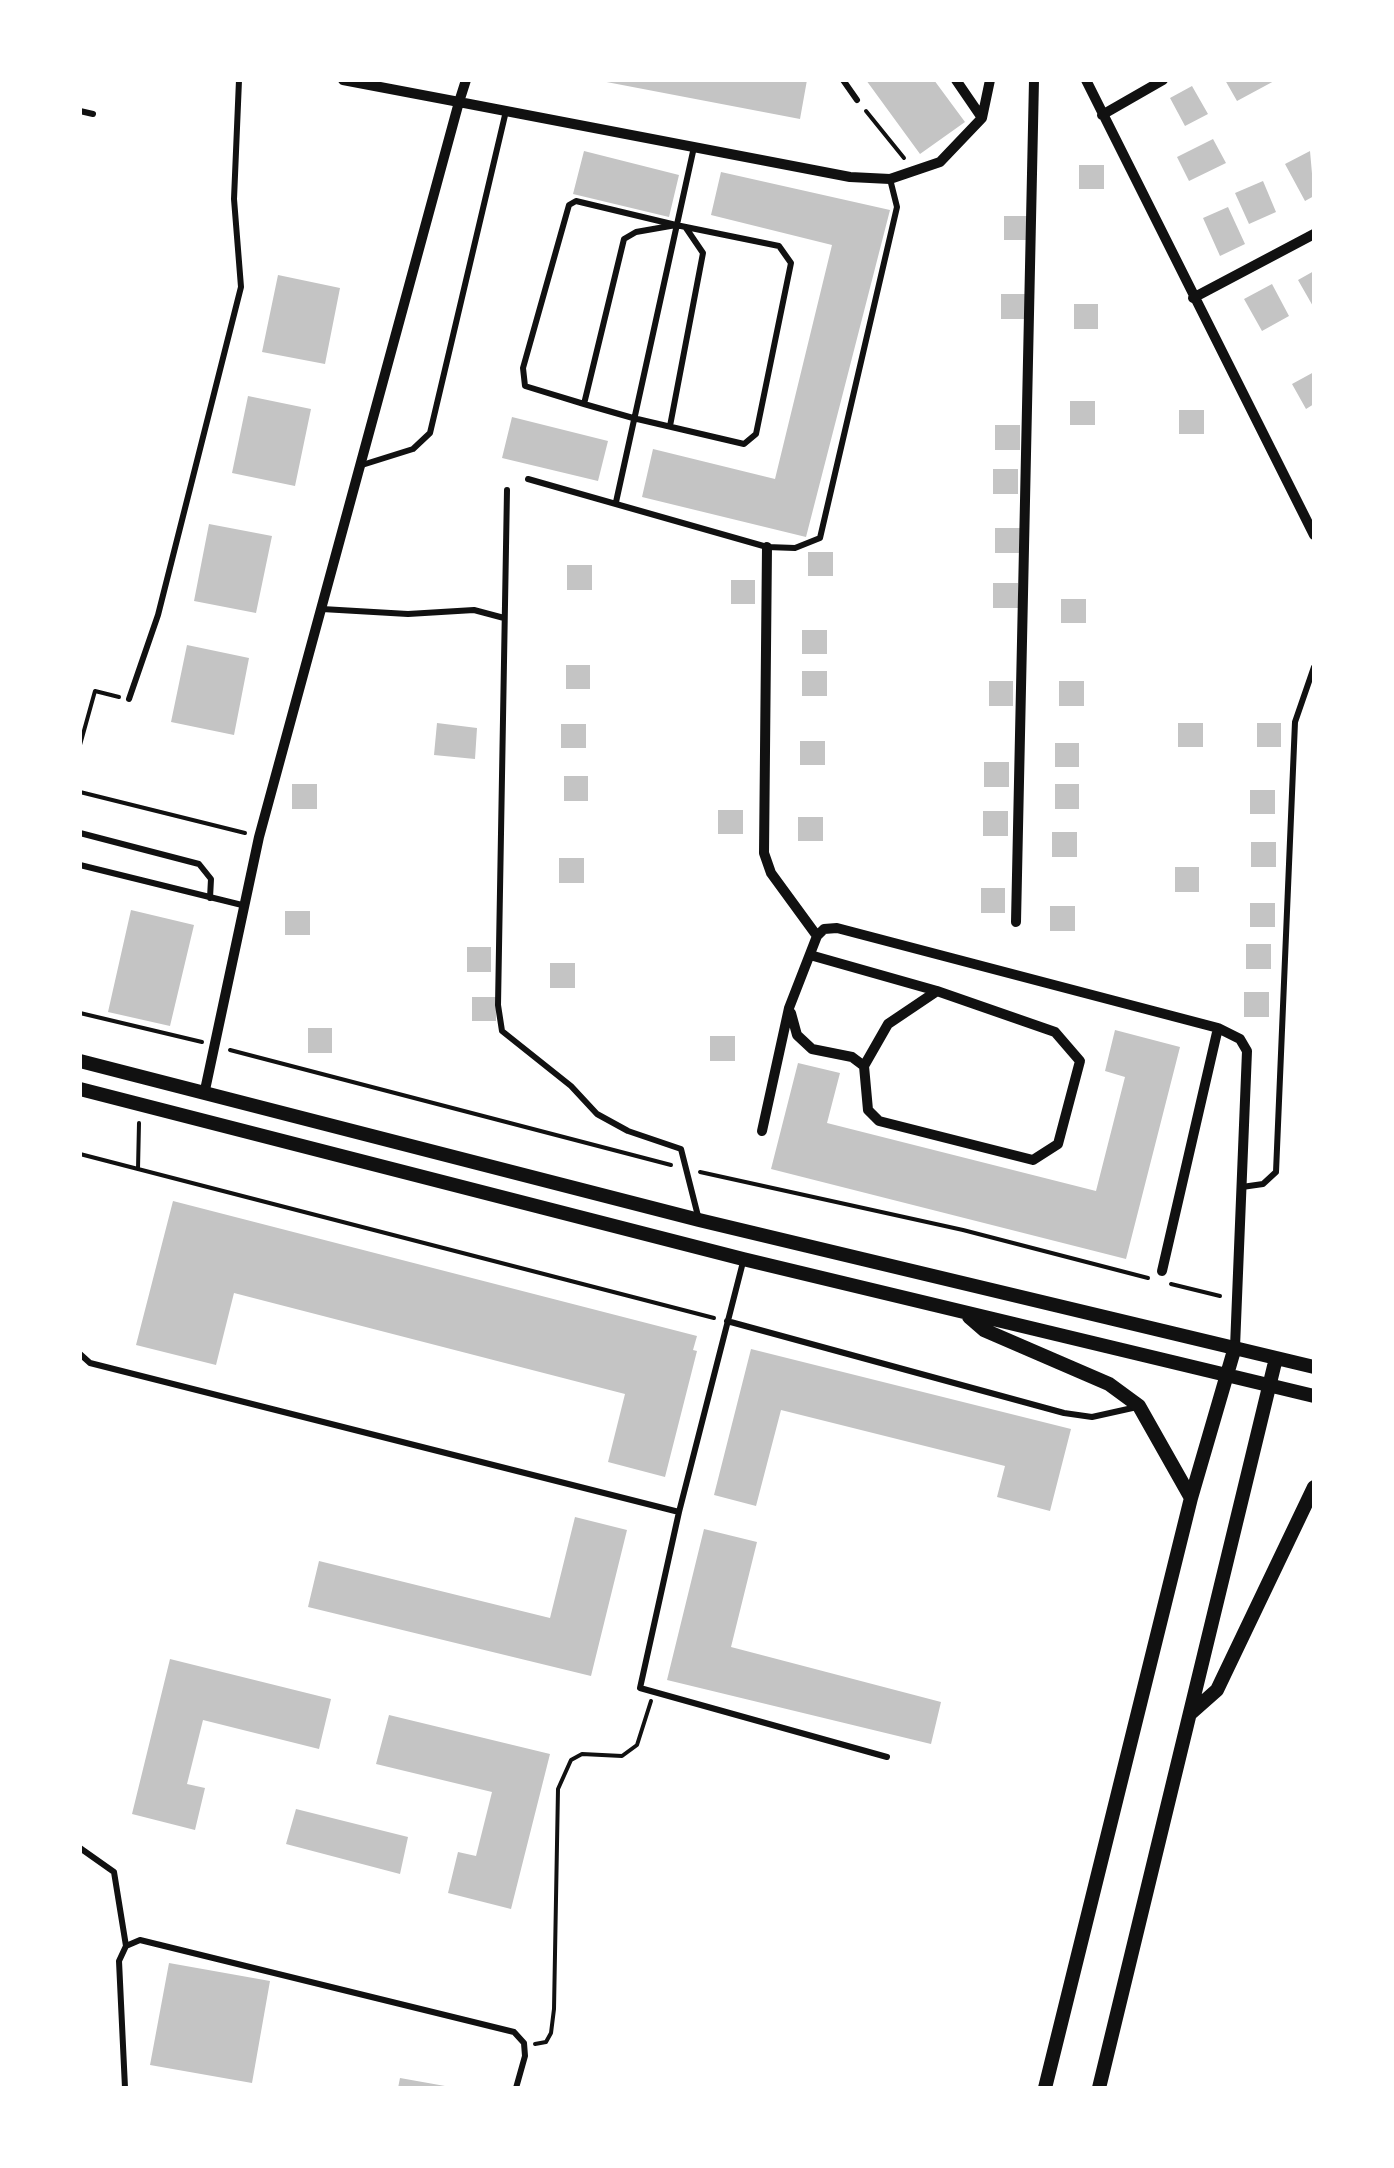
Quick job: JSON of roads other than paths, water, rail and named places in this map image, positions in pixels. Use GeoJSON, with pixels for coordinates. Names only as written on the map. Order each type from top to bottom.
{"type":"FeatureCollection","features":[{"type":"Feature","properties":{"kind":"street"},"geometry":{"type":"LineString","coordinates":[[343,80],[850,177],[890,179],[940,162],[982,118],[990,80]]}},
{"type":"Feature","properties":{"kind":"street"},"geometry":{"type":"LineString","coordinates":[[206,1090],[259,837],[466,80]]}},
{"type":"Feature","properties":{"kind":"street"},"geometry":{"type":"LineString","coordinates":[[956,80],[982,118]]}},
{"type":"Feature","properties":{"kind":"street"},"geometry":{"type":"LineString","coordinates":[[1016,922],[1034,80]]}},
{"type":"Feature","properties":{"kind":"street"},"geometry":{"type":"LineString","coordinates":[[1086,80],[1314,535]]}},
{"type":"Feature","properties":{"kind":"street"},"geometry":{"type":"LineString","coordinates":[[1102,114],[1163,80]]}},
{"type":"Feature","properties":{"kind":"street"},"geometry":{"type":"LineString","coordinates":[[1193,298],[1314,234]]}},
{"type":"Feature","properties":{"kind":"street"},"geometry":{"type":"LineString","coordinates":[[766,547],[764,853],[771,873],[816,936]]}},
{"type":"Feature","properties":{"kind":"street"},"geometry":{"type":"LineString","coordinates":[[762,1131],[789,1008],[816,936],[824,929],[837,928],[1218,1028],[1240,1039],[1248,1051],[1235,1347],[1191,1498],[1045,2088]]}},
{"type":"Feature","properties":{"kind":"street"},"geometry":{"type":"LineString","coordinates":[[810,955],[936,991],[1055,1032],[1068,1042],[1080,1061],[1058,1144],[1033,1160],[879,1122],[868,1110],[864,1066],[888,1024],[936,991]]}},
{"type":"Feature","properties":{"kind":"street"},"geometry":{"type":"LineString","coordinates":[[789,1008],[797,1035],[812,1049],[852,1056],[864,1066]]}},
{"type":"Feature","properties":{"kind":"street"},"geometry":{"type":"LineString","coordinates":[[1162,1271],[1218,1028]]}},
{"type":"Feature","properties":{"kind":"street"},"geometry":{"type":"LineString","coordinates":[[80,1061],[206,1090],[700,1220],[1314,1368]]}},
{"type":"Feature","properties":{"kind":"street"},"geometry":{"type":"LineString","coordinates":[[80,1089],[743,1259],[1314,1396]]}},
{"type":"Feature","properties":{"kind":"street"},"geometry":{"type":"LineString","coordinates":[[964,1313],[984,1330],[1110,1384],[1139,1406],[1191,1498]]}},
{"type":"Feature","properties":{"kind":"street"},"geometry":{"type":"LineString","coordinates":[[1099,2088],[1276,1358]]}},
{"type":"Feature","properties":{"kind":"street"},"geometry":{"type":"LineString","coordinates":[[1190,1713],[1217,1690],[1314,1487]]}},
{"type":"Feature","properties":{"kind":"lane"},"geometry":{"type":"LineString","coordinates":[[129,699],[167,580],[240,287],[234,199],[239,80]]}},
{"type":"Feature","properties":{"kind":"lane"},"geometry":{"type":"LineString","coordinates":[[843,80],[857,100]]}},
{"type":"Feature","properties":{"kind":"lane"},"geometry":{"type":"LineString","coordinates":[[80,111],[93,114]]}},
{"type":"Feature","properties":{"kind":"lane"},"geometry":{"type":"LineString","coordinates":[[361,465],[413,449],[430,434],[506,111]]}},
{"type":"Feature","properties":{"kind":"lane"},"geometry":{"type":"LineString","coordinates":[[616,502],[680,226],[694,147]]}},
{"type":"Feature","properties":{"kind":"lane"},"geometry":{"type":"LineString","coordinates":[[528,479],[766,547],[795,548],[820,538],[897,207],[890,179]]}},
{"type":"Feature","properties":{"kind":"lane"},"geometry":{"type":"LineString","coordinates":[[576,201],[779,246],[791,263],[756,434],[744,444],[584,404],[525,386],[522,378],[564,211],[576,201]]}},
{"type":"Feature","properties":{"kind":"lane"},"geometry":{"type":"LineString","coordinates":[[584,404],[624,239],[636,232],[680,226]]}},
{"type":"Feature","properties":{"kind":"lane"},"geometry":{"type":"LineString","coordinates":[[670,426],[704,254],[680,226]]}},
{"type":"Feature","properties":{"kind":"lane"},"geometry":{"type":"LineString","coordinates":[[507,490],[498,1005],[502,1031],[571,1086],[596,1114],[628,1131],[681,1149],[700,1220]]}},
{"type":"Feature","properties":{"kind":"lane"},"geometry":{"type":"LineString","coordinates":[[322,609],[408,614],[474,610],[505,618]]}},
{"type":"Feature","properties":{"kind":"lane"},"geometry":{"type":"LineString","coordinates":[[1242,1187],[1263,1184],[1276,1172],[1296,722],[1314,667]]}},
{"type":"Feature","properties":{"kind":"lane"},"geometry":{"type":"LineString","coordinates":[[80,834],[199,864],[211,879],[210,898]]}},
{"type":"Feature","properties":{"kind":"lane"},"geometry":{"type":"LineString","coordinates":[[80,866],[242,906]]}},
{"type":"Feature","properties":{"kind":"lane"},"geometry":{"type":"LineString","coordinates":[[743,1259],[679,1512],[640,1688],[886,1758]]}},
{"type":"Feature","properties":{"kind":"lane"},"geometry":{"type":"LineString","coordinates":[[728,1321],[1064,1413],[1092,1417],[1124,1413],[1139,1406]]}},
{"type":"Feature","properties":{"kind":"lane"},"geometry":{"type":"LineString","coordinates":[[80,1354],[90,1363],[679,1512]]}},
{"type":"Feature","properties":{"kind":"lane"},"geometry":{"type":"LineString","coordinates":[[80,1848],[114,1872],[126,1946],[119,1962],[125,2088]]}},
{"type":"Feature","properties":{"kind":"lane"},"geometry":{"type":"LineString","coordinates":[[126,1946],[140,1940],[514,2032],[524,2043],[516,2088]]}}]}
